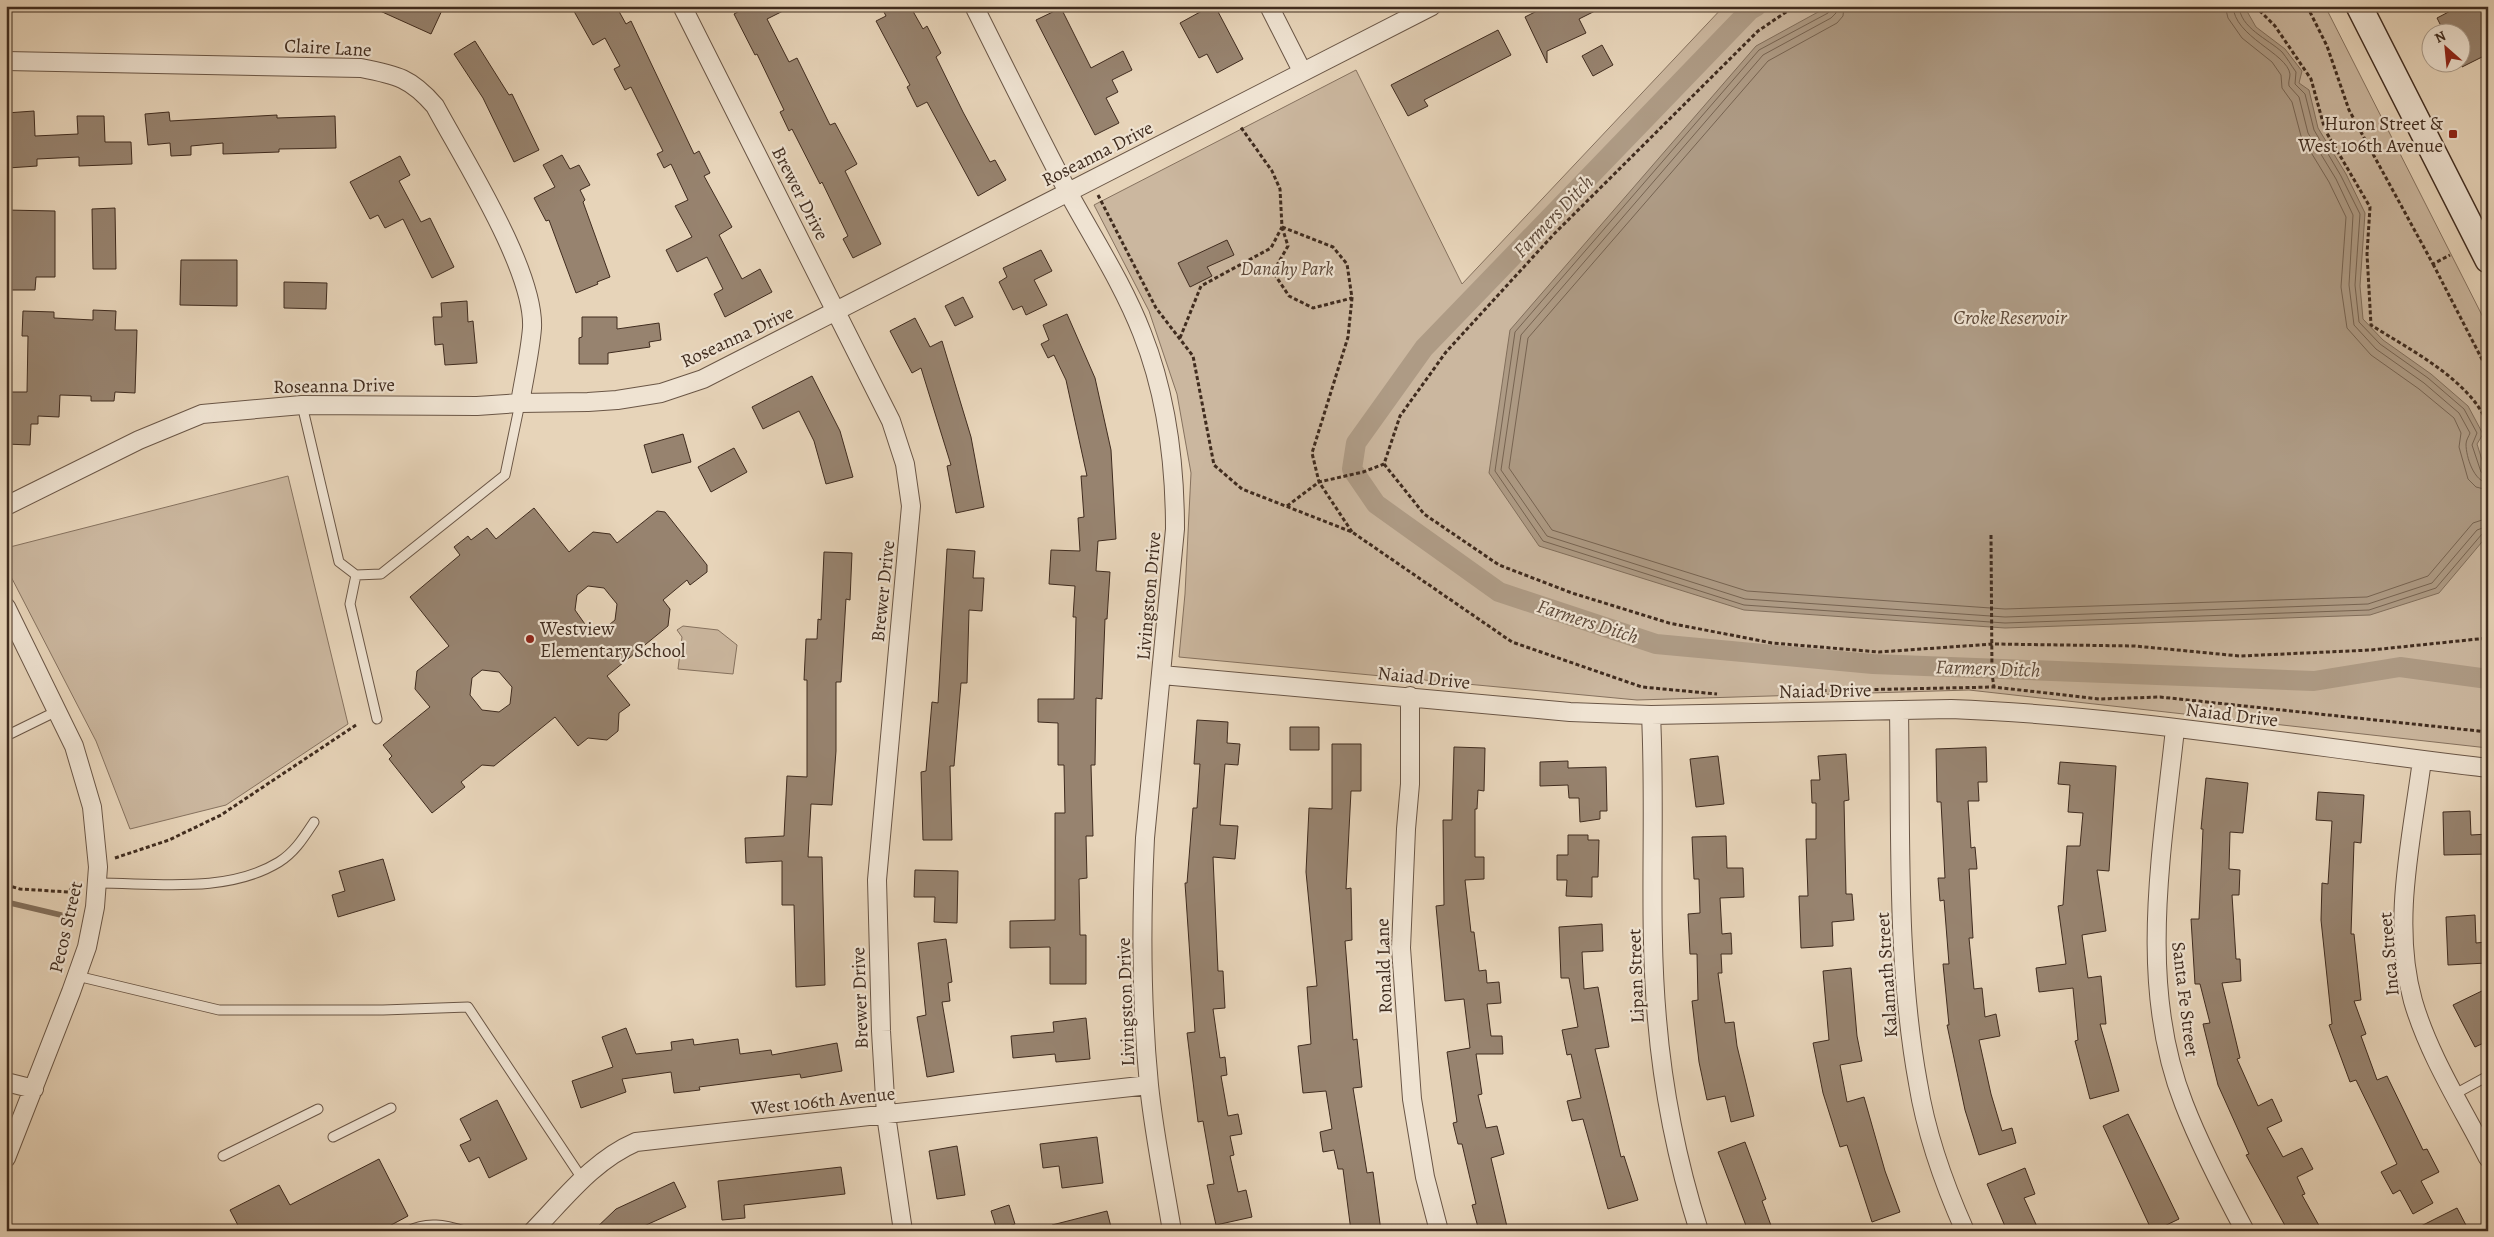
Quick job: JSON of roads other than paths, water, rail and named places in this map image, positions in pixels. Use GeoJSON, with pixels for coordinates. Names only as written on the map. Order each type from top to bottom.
{"type":"FeatureCollection","features":[{"type":"Feature","properties":{"kind":"main road"},"geometry":{"type":"LineString","coordinates":[[2359,6],[2488,260]]}},
{"type":"Feature","properties":{"kind":"street","name":"Brewer Drive"},"geometry":{"type":"LineString","coordinates":[[682,6],[837,311],[900,444],[909,483],[911,506],[877,880],[881,1031],[886,1115],[903,1231]]}},
{"type":"Feature","properties":{"kind":"street","name":"Livingston Drive"},"geometry":{"type":"LineString","coordinates":[[974,6],[1068,191],[1130,304],[1142,332],[1161,393],[1167,421],[1175,494],[1175,529],[1151,772],[1143,886],[1144,1014],[1149,1085],[1172,1231]]}},
{"type":"Feature","properties":{"kind":"street"},"geometry":{"type":"LineString","coordinates":[[1269,6],[1302,72]]}},
{"type":"Feature","properties":{"kind":"street","name":"Roseanna Drive"},"geometry":{"type":"LineString","coordinates":[[6,506],[139,440],[202,414],[302,405],[477,406],[520,403],[598,402],[661,392],[721,371],[1068,191],[1432,6]]}},
{"type":"Feature","properties":{"kind":"street","name":"Claire Lane"},"geometry":{"type":"LineString","coordinates":[[6,61],[361,68],[405,79],[426,95],[435,106],[498,224],[521,273],[530,308],[532,327],[520,403]]}},
{"type":"Feature","properties":{"kind":"street","name":"Pecos Street"},"geometry":{"type":"LineString","coordinates":[[6,607],[74,746],[92,807],[98,875],[90,931],[76,976],[6,1158]]}},
{"type":"Feature","properties":{"kind":"street","name":"Naiad Drive"},"geometry":{"type":"LineString","coordinates":[[1162,675],[1410,696],[1532,710],[1651,715],[1993,710],[2175,729],[2488,768]]}},
{"type":"Feature","properties":{"kind":"street","name":"Ronald Lane"},"geometry":{"type":"LineString","coordinates":[[1410,696],[1410,784],[1406,829],[1401,948],[1412,1099],[1425,1177],[1439,1231]]}},
{"type":"Feature","properties":{"kind":"street","name":"Kalamath Street"},"geometry":{"type":"LineString","coordinates":[[1899,710],[1903,912],[1907,1005],[1913,1053],[1918,1086],[1933,1145],[1965,1231]]}},
{"type":"Feature","properties":{"kind":"street","name":"Lipan Street"},"geometry":{"type":"LineString","coordinates":[[1651,715],[1654,785],[1656,1018],[1670,1128],[1699,1231]]}},
{"type":"Feature","properties":{"kind":"street","name":"Santa Fe Street"},"geometry":{"type":"LineString","coordinates":[[2175,729],[2157,911],[2158,979],[2165,1032],[2183,1103],[2245,1231]]}},
{"type":"Feature","properties":{"kind":"street","name":"Inca Street"},"geometry":{"type":"LineString","coordinates":[[2422,760],[2405,897],[2405,944],[2413,1001],[2424,1030],[2488,1158]]}},
{"type":"Feature","properties":{"kind":"street"},"geometry":{"type":"LineString","coordinates":[[6,1082],[34,1089]]}},
{"type":"Feature","properties":{"kind":"street","name":"West 106th Avenue"},"geometry":{"type":"LineString","coordinates":[[533,1231],[583,1180],[620,1149],[636,1142],[1149,1085]]}},
{"type":"Feature","properties":{"kind":"lane"},"geometry":{"type":"LineString","coordinates":[[302,405],[339,562],[356,575],[381,574],[505,475],[520,403]]}},
{"type":"Feature","properties":{"kind":"lane"},"geometry":{"type":"LineString","coordinates":[[356,575],[350,604],[377,719]]}},
{"type":"Feature","properties":{"kind":"lane"},"geometry":{"type":"LineString","coordinates":[[6,736],[57,711]]}},
{"type":"Feature","properties":{"kind":"lane"},"geometry":{"type":"LineString","coordinates":[[98,875],[202,883],[227,881],[255,873],[280,862],[298,846],[314,822]]}},
{"type":"Feature","properties":{"kind":"lane"},"geometry":{"type":"LineString","coordinates":[[76,976],[219,1010],[383,1010],[468,1007],[583,1180]]}},
{"type":"Feature","properties":{"kind":"lane"},"geometry":{"type":"LineString","coordinates":[[2455,1094],[2488,1076]]}},
{"type":"Feature","properties":{"kind":"lane"},"geometry":{"type":"LineString","coordinates":[[333,1137],[391,1108]]}},
{"type":"Feature","properties":{"kind":"lane"},"geometry":{"type":"LineString","coordinates":[[223,1156],[318,1109]]}},
{"type":"Feature","properties":{"kind":"lane"},"geometry":{"type":"LineString","coordinates":[[408,1231],[416,1227],[440,1224],[465,1231]]}},
{"type":"Feature","properties":{"kind":"water","name":"Croke Reservoir"},"geometry":{"type":"Polygon","coordinates":[[[1829,6],[2244,6],[2256,27],[2285,49],[2302,71],[2299,83],[2309,90],[2318,128],[2346,174],[2365,213],[2360,286],[2363,319],[2383,340],[2431,374],[2468,406],[2483,434],[2477,444],[2488,479],[2487,536],[2439,593],[2370,615],[2005,628],[1744,610],[1539,546],[1489,473],[1510,330],[1756,46],[1829,6]]]}},
{"type":"Feature","properties":{"kind":"waterway","name":"Farmers Ditch"},"geometry":{"type":"LineString","coordinates":[[1757,6],[1750,10],[1424,348],[1356,443],[1352,469],[1376,504],[1499,592],[1656,644],[1873,664],[2314,681],[2400,667],[2488,679]]}},
{"type":"Feature","properties":{"kind":"waterway"},"geometry":{"type":"LineString","coordinates":[[6,902],[61,915]]}},
{"type":"Feature","properties":{"kind":"place","name":"Huron Street & West 106th Avenue"},"geometry":{"type":"Point","coordinates":[2453,134]}},
{"type":"Feature","properties":{"kind":"place","name":"Westview Elementary School"},"geometry":{"type":"Point","coordinates":[530,639]}},
{"type":"Feature","properties":{"kind":"park label","name":"Danahy Park"},"geometry":{"type":"Point","coordinates":[1287,268]}}]}
